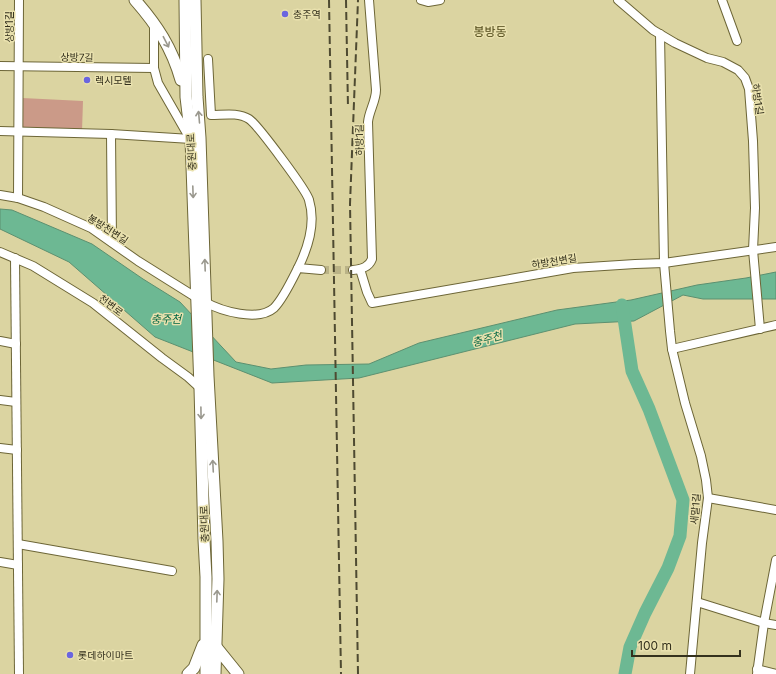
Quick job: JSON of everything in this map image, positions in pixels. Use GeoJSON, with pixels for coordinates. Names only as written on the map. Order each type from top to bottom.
{"type":"FeatureCollection","features":[{"type":"Feature","properties":{"kind":"street","name":"상방1길"},"geometry":{"type":"LineString","coordinates":[[18,198],[19,0]]}},
{"type":"Feature","properties":{"kind":"street"},"geometry":{"type":"LineString","coordinates":[[135,0],[162,35],[177,63],[186,97]]}},
{"type":"Feature","properties":{"kind":"street","name":"충원대로"},"geometry":{"type":"LineString","coordinates":[[185,0],[186,97],[191,139],[201,302]]}},
{"type":"Feature","properties":{"kind":"street","name":"충원대로"},"geometry":{"type":"LineString","coordinates":[[195,0],[197,97],[200,138],[201,302]]}},
{"type":"Feature","properties":{"kind":"street","name":"하방1길"},"geometry":{"type":"LineString","coordinates":[[357,270],[368,265],[372,258],[368,122],[376,90],[369,0]]}},
{"type":"Feature","properties":{"kind":"street"},"geometry":{"type":"LineString","coordinates":[[421,0],[428,2],[440,0]]}},
{"type":"Feature","properties":{"kind":"street"},"geometry":{"type":"LineString","coordinates":[[722,0],[737,41]]}},
{"type":"Feature","properties":{"kind":"street","name":"하방1길"},"geometry":{"type":"LineString","coordinates":[[622,1],[660,34],[681,46],[707,58],[723,62],[738,70],[749,89],[753,141],[753,250],[760,329]]}},
{"type":"Feature","properties":{"kind":"street"},"geometry":{"type":"LineString","coordinates":[[154,24],[154,68],[158,83],[191,139]]}},
{"type":"Feature","properties":{"kind":"street","name":"새말1길"},"geometry":{"type":"LineString","coordinates":[[660,34],[664,263],[670,331],[672,349],[685,403],[701,456],[708,498],[690,674]]}},
{"type":"Feature","properties":{"kind":"street"},"geometry":{"type":"LineString","coordinates":[[204,375],[201,302],[229,312],[241,314],[258,314],[268,312],[274,308],[298,268],[307,249],[310,237],[311,210],[308,195],[260,130],[249,119],[238,115],[211,115],[208,58]]}},
{"type":"Feature","properties":{"kind":"street","name":"상방7길"},"geometry":{"type":"LineString","coordinates":[[0,66],[154,68]]}},
{"type":"Feature","properties":{"kind":"street"},"geometry":{"type":"LineString","coordinates":[[0,131],[111,134],[191,139]]}},
{"type":"Feature","properties":{"kind":"street"},"geometry":{"type":"LineString","coordinates":[[111,134],[112,242]]}},
{"type":"Feature","properties":{"kind":"street","name":"봉방천변길"},"geometry":{"type":"LineString","coordinates":[[0,195],[18,198],[91,228],[138,262],[201,302]]}},
{"type":"Feature","properties":{"kind":"street","name":"하방천변길"},"geometry":{"type":"LineString","coordinates":[[357,270],[372,303],[573,268],[599,265],[664,263],[776,247]]}},
{"type":"Feature","properties":{"kind":"street","name":"천변로"},"geometry":{"type":"LineString","coordinates":[[0,252],[33,266],[93,303],[200,388]]}},
{"type":"Feature","properties":{"kind":"street"},"geometry":{"type":"LineString","coordinates":[[15,258],[18,674]]}},
{"type":"Feature","properties":{"kind":"street"},"geometry":{"type":"LineString","coordinates":[[298,268],[321,270]]}},
{"type":"Feature","properties":{"kind":"street"},"geometry":{"type":"LineString","coordinates":[[672,349],[776,325]]}},
{"type":"Feature","properties":{"kind":"street"},"geometry":{"type":"LineString","coordinates":[[0,341],[16,344]]}},
{"type":"Feature","properties":{"kind":"street","name":"충원대로"},"geometry":{"type":"LineString","coordinates":[[204,375],[200,388],[206,577],[206,674]]}},
{"type":"Feature","properties":{"kind":"street","name":"충원대로"},"geometry":{"type":"LineString","coordinates":[[204,375],[217,541],[217,648],[215,674]]}},
{"type":"Feature","properties":{"kind":"street"},"geometry":{"type":"LineString","coordinates":[[0,400],[16,402]]}},
{"type":"Feature","properties":{"kind":"street"},"geometry":{"type":"LineString","coordinates":[[0,448],[17,450]]}},
{"type":"Feature","properties":{"kind":"street"},"geometry":{"type":"LineString","coordinates":[[708,498],[776,510]]}},
{"type":"Feature","properties":{"kind":"street"},"geometry":{"type":"LineString","coordinates":[[18,544],[172,571]]}},
{"type":"Feature","properties":{"kind":"street"},"geometry":{"type":"LineString","coordinates":[[0,562],[18,565]]}},
{"type":"Feature","properties":{"kind":"street"},"geometry":{"type":"LineString","coordinates":[[776,566],[764,623],[757,672],[776,674]]}},
{"type":"Feature","properties":{"kind":"street"},"geometry":{"type":"LineString","coordinates":[[697,602],[764,623],[776,625]]}},
{"type":"Feature","properties":{"kind":"street"},"geometry":{"type":"LineString","coordinates":[[188,674],[194,668],[206,637]]}},
{"type":"Feature","properties":{"kind":"street"},"geometry":{"type":"LineString","coordinates":[[217,648],[238,674]]}},
{"type":"Feature","properties":{"kind":"shaded area"},"geometry":{"type":"Polygon","coordinates":[[[22,98],[83,101],[82,131],[21,128],[22,98]]]}},
{"type":"Feature","properties":{"kind":"water","name":"충주천"},"geometry":{"type":"Polygon","coordinates":[[[0,209],[12,210],[92,244],[180,302],[236,362],[271,369],[306,365],[369,364],[419,343],[557,310],[631,300],[697,285],[776,272],[776,299],[703,299],[683,295],[634,321],[575,324],[359,378],[272,383],[155,337],[69,262],[0,229],[0,209]]]}},
{"type":"Feature","properties":{"kind":"waterway"},"geometry":{"type":"LineString","coordinates":[[622,305],[632,371],[649,409],[683,500],[680,536],[668,568],[645,613],[630,647],[625,674]]}},
{"type":"Feature","properties":{"kind":"tunnel"},"geometry":{"type":"LineString","coordinates":[[321,270],[353,270]]}},
{"type":"Feature","properties":{"kind":"railway"},"geometry":{"type":"LineString","coordinates":[[329,0],[341,674]]}},
{"type":"Feature","properties":{"kind":"railway"},"geometry":{"type":"LineString","coordinates":[[346,0],[348,108]]}},
{"type":"Feature","properties":{"kind":"railway"},"geometry":{"type":"LineString","coordinates":[[358,0],[350,204],[358,674]]}},
{"type":"Feature","properties":{"kind":"place","name":"충주역"},"geometry":{"type":"Point","coordinates":[285,14]}},
{"type":"Feature","properties":{"kind":"place","name":"렉시모텔"},"geometry":{"type":"Point","coordinates":[87,80]}},
{"type":"Feature","properties":{"kind":"place","name":"롯데하이마트"},"geometry":{"type":"Point","coordinates":[70,655]}},
{"type":"Feature","properties":{"kind":"district","name":"봉방동"},"geometry":{"type":"Point","coordinates":[490,32]}}]}
